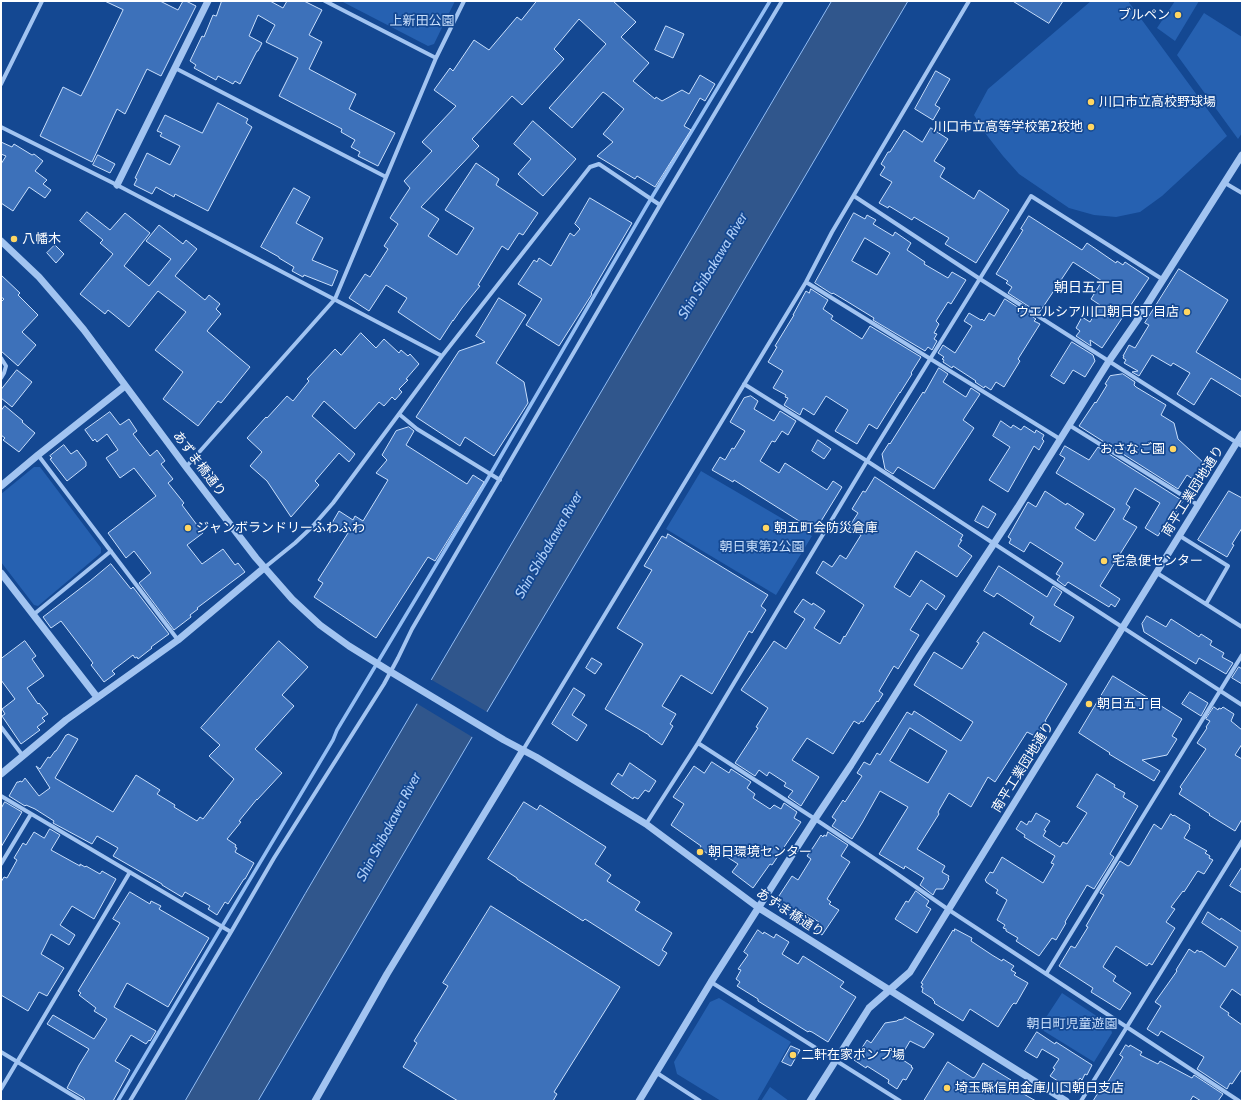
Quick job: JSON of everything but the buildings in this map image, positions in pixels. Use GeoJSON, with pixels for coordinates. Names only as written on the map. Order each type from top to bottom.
{"type":"FeatureCollection","features":[{"type":"Feature","properties":{"kind":"street"},"geometry":{"type":"LineString","coordinates":[[1,84],[42,1]]}},
{"type":"Feature","properties":{"kind":"street"},"geometry":{"type":"LineString","coordinates":[[117,185],[208,1]]}},
{"type":"Feature","properties":{"kind":"street"},"geometry":{"type":"LineString","coordinates":[[325,1],[436,58]]}},
{"type":"Feature","properties":{"kind":"street"},"geometry":{"type":"LineString","coordinates":[[186,467],[334,299],[436,58],[464,1]]}},
{"type":"Feature","properties":{"kind":"street"},"geometry":{"type":"LineString","coordinates":[[130,1101],[274,858],[391,672],[412,629],[660,205],[782,1]]}},
{"type":"Feature","properties":{"kind":"street"},"geometry":{"type":"LineString","coordinates":[[315,1101],[387,974],[806,282],[832,232],[969,1]]}},
{"type":"Feature","properties":{"kind":"street"},"geometry":{"type":"LineString","coordinates":[[175,68],[386,177]]}},
{"type":"Feature","properties":{"kind":"street"},"geometry":{"type":"LineString","coordinates":[[1,127],[117,185],[442,356]]}},
{"type":"Feature","properties":{"kind":"street"},"geometry":{"type":"LineString","coordinates":[[639,1101],[711,982],[1242,155]]}},
{"type":"Feature","properties":{"kind":"street"},"geometry":{"type":"LineString","coordinates":[[1,774],[66,720],[178,640],[295,543],[312,527],[333,504],[442,356],[590,167],[599,164],[660,205]]}},
{"type":"Feature","properties":{"kind":"street"},"geometry":{"type":"LineString","coordinates":[[1225,182],[1242,194]]}},
{"type":"Feature","properties":{"kind":"street"},"geometry":{"type":"LineString","coordinates":[[854,196],[980,279],[1239,445]]}},
{"type":"Feature","properties":{"kind":"street"},"geometry":{"type":"LineString","coordinates":[[646,824],[698,743],[867,460],[1031,196],[1162,279]]}},
{"type":"Feature","properties":{"kind":"street","name":"あずま橋通り"},"geometry":{"type":"LineString","coordinates":[[1,241],[39,277],[84,330],[186,467],[264,568],[292,599],[320,625],[349,646],[400,678],[646,824],[730,888],[759,908],[1066,1101]]}},
{"type":"Feature","properties":{"kind":"street"},"geometry":{"type":"LineString","coordinates":[[806,282],[1060,439]]}},
{"type":"Feature","properties":{"kind":"street"},"geometry":{"type":"LineString","coordinates":[[1,358],[6,366],[4,374],[1,378]]}},
{"type":"Feature","properties":{"kind":"street"},"geometry":{"type":"LineString","coordinates":[[744,384],[867,460],[1242,704]]}},
{"type":"Feature","properties":{"kind":"street"},"geometry":{"type":"LineString","coordinates":[[1,486],[38,454],[125,386]]}},
{"type":"Feature","properties":{"kind":"street"},"geometry":{"type":"LineString","coordinates":[[399,414],[417,429],[500,480]]}},
{"type":"Feature","properties":{"kind":"street"},"geometry":{"type":"LineString","coordinates":[[1069,425],[1198,505]]}},
{"type":"Feature","properties":{"kind":"street","name":"南平工業団地通り"},"geometry":{"type":"LineString","coordinates":[[810,1101],[869,1008],[910,972],[1198,505],[1239,445],[1242,434]]}},
{"type":"Feature","properties":{"kind":"street"},"geometry":{"type":"LineString","coordinates":[[38,454],[178,640]]}},
{"type":"Feature","properties":{"kind":"street"},"geometry":{"type":"LineString","coordinates":[[1180,536],[1228,566],[1206,604]]}},
{"type":"Feature","properties":{"kind":"street"},"geometry":{"type":"LineString","coordinates":[[33,615],[111,551]]}},
{"type":"Feature","properties":{"kind":"street"},"geometry":{"type":"LineString","coordinates":[[1,573],[97,697]]}},
{"type":"Feature","properties":{"kind":"street"},"geometry":{"type":"LineString","coordinates":[[1157,573],[1242,627]]}},
{"type":"Feature","properties":{"kind":"street"},"geometry":{"type":"LineString","coordinates":[[1046,974],[1242,655]]}},
{"type":"Feature","properties":{"kind":"street"},"geometry":{"type":"LineString","coordinates":[[1,727],[23,756]]}},
{"type":"Feature","properties":{"kind":"street"},"geometry":{"type":"LineString","coordinates":[[698,743],[816,819],[949,910],[1239,1101],[1242,1096]]}},
{"type":"Feature","properties":{"kind":"street"},"geometry":{"type":"LineString","coordinates":[[1,796],[231,932]]}},
{"type":"Feature","properties":{"kind":"street"},"geometry":{"type":"LineString","coordinates":[[1,864],[31,814]]}},
{"type":"Feature","properties":{"kind":"street"},"geometry":{"type":"LineString","coordinates":[[1080,1101],[1242,841]]}},
{"type":"Feature","properties":{"kind":"street"},"geometry":{"type":"LineString","coordinates":[[1,1089],[130,872]]}},
{"type":"Feature","properties":{"kind":"street"},"geometry":{"type":"LineString","coordinates":[[711,982],[900,1101]]}},
{"type":"Feature","properties":{"kind":"street"},"geometry":{"type":"LineString","coordinates":[[1,1052],[82,1101]]}},
{"type":"Feature","properties":{"kind":"street"},"geometry":{"type":"LineString","coordinates":[[657,1073],[700,1101]]}},
{"type":"Feature","properties":{"kind":"green space","name":"上新田公園"},"geometry":{"type":"Polygon","coordinates":[[[341,1],[455,1],[434,44],[428,46],[341,1]]]}},
{"type":"Feature","properties":{"kind":"green space","name":"川口市立高校野球場"},"geometry":{"type":"Polygon","coordinates":[[[1091,1],[1128,1],[1227,136],[1162,196],[1140,212],[1116,217],[1094,215],[1069,208],[1019,174],[985,133],[974,115],[988,89],[1091,1]]]}},
{"type":"Feature","properties":{"kind":"green space","name":"ブルペン"},"geometry":{"type":"Polygon","coordinates":[[[1175,1],[1199,1],[1175,41],[1157,28],[1175,1]]]}},
{"type":"Feature","properties":{"kind":"green space"},"geometry":{"type":"Polygon","coordinates":[[[1204,13],[1242,37],[1242,133],[1238,139],[1177,55],[1204,13]]]}},
{"type":"Feature","properties":{"kind":"green space"},"geometry":{"type":"Polygon","coordinates":[[[34,467],[40,467],[101,548],[101,553],[38,606],[34,605],[1,562],[1,494],[34,467]]]}},
{"type":"Feature","properties":{"kind":"green space","name":"朝日東第2公園"},"geometry":{"type":"Polygon","coordinates":[[[701,471],[812,536],[776,595],[666,529],[701,471]]]}},
{"type":"Feature","properties":{"kind":"green space","name":"朝日町児童遊園"},"geometry":{"type":"Polygon","coordinates":[[[1062,993],[1110,1025],[1112,1033],[1094,1062],[1039,1028],[1062,993]]]}},
{"type":"Feature","properties":{"kind":"green space"},"geometry":{"type":"Polygon","coordinates":[[[719,998],[791,1042],[757,1101],[721,1101],[677,1074],[674,1062],[710,1002],[719,998]]]}},
{"type":"Feature","properties":{"kind":"green space"},"geometry":{"type":"Polygon","coordinates":[[[770,1087],[789,1101],[761,1101],[770,1087]]]}},
{"type":"Feature","properties":{"kind":"water","name":"Shin Shibakawa River"},"geometry":{"type":"Polygon","coordinates":[[[832,1],[908,1],[258,1101],[185,1101],[305,894],[832,1]]]}},
{"type":"Feature","properties":{"kind":"pier"},"geometry":{"type":"Polygon","coordinates":[[[430,679],[489,713],[474,738],[416,703],[430,679]]]}},
{"type":"Feature","properties":{"kind":"waterway"},"geometry":{"type":"LineString","coordinates":[[118,1101],[333,740],[337,730],[487,480],[646,207],[770,1]]}},
{"type":"Feature","properties":{"kind":"place","name":"ブルペン"},"geometry":{"type":"Point","coordinates":[1178,15]}},
{"type":"Feature","properties":{"kind":"place","name":"川口市立高校野球場"},"geometry":{"type":"Point","coordinates":[1091,102]}},
{"type":"Feature","properties":{"kind":"place","name":"川口市立高等学校第2校地"},"geometry":{"type":"Point","coordinates":[1091,127]}},
{"type":"Feature","properties":{"kind":"place","name":"八幡木"},"geometry":{"type":"Point","coordinates":[14,239]}},
{"type":"Feature","properties":{"kind":"place","name":"ウエルシア川口朝日5丁目店"},"geometry":{"type":"Point","coordinates":[1187,312]}},
{"type":"Feature","properties":{"kind":"place","name":"おさなご園"},"geometry":{"type":"Point","coordinates":[1173,449]}},
{"type":"Feature","properties":{"kind":"place","name":"ジャンボランドリーふわふわ"},"geometry":{"type":"Point","coordinates":[188,528]}},
{"type":"Feature","properties":{"kind":"place","name":"朝五町会防災倉庫"},"geometry":{"type":"Point","coordinates":[766,528]}},
{"type":"Feature","properties":{"kind":"place","name":"宅急便センター"},"geometry":{"type":"Point","coordinates":[1104,561]}},
{"type":"Feature","properties":{"kind":"place","name":"朝日五丁目"},"geometry":{"type":"Point","coordinates":[1089,704]}},
{"type":"Feature","properties":{"kind":"place","name":"朝日環境センター"},"geometry":{"type":"Point","coordinates":[700,852]}},
{"type":"Feature","properties":{"kind":"place","name":"二軒在家ポンプ場"},"geometry":{"type":"Point","coordinates":[793,1055]}},
{"type":"Feature","properties":{"kind":"place","name":"埼玉縣信用金庫川口朝日支店"},"geometry":{"type":"Point","coordinates":[947,1088]}},
{"type":"Feature","properties":{"kind":"district","name":"朝日五丁目"},"geometry":{"type":"Point","coordinates":[1089,288]}}]}
